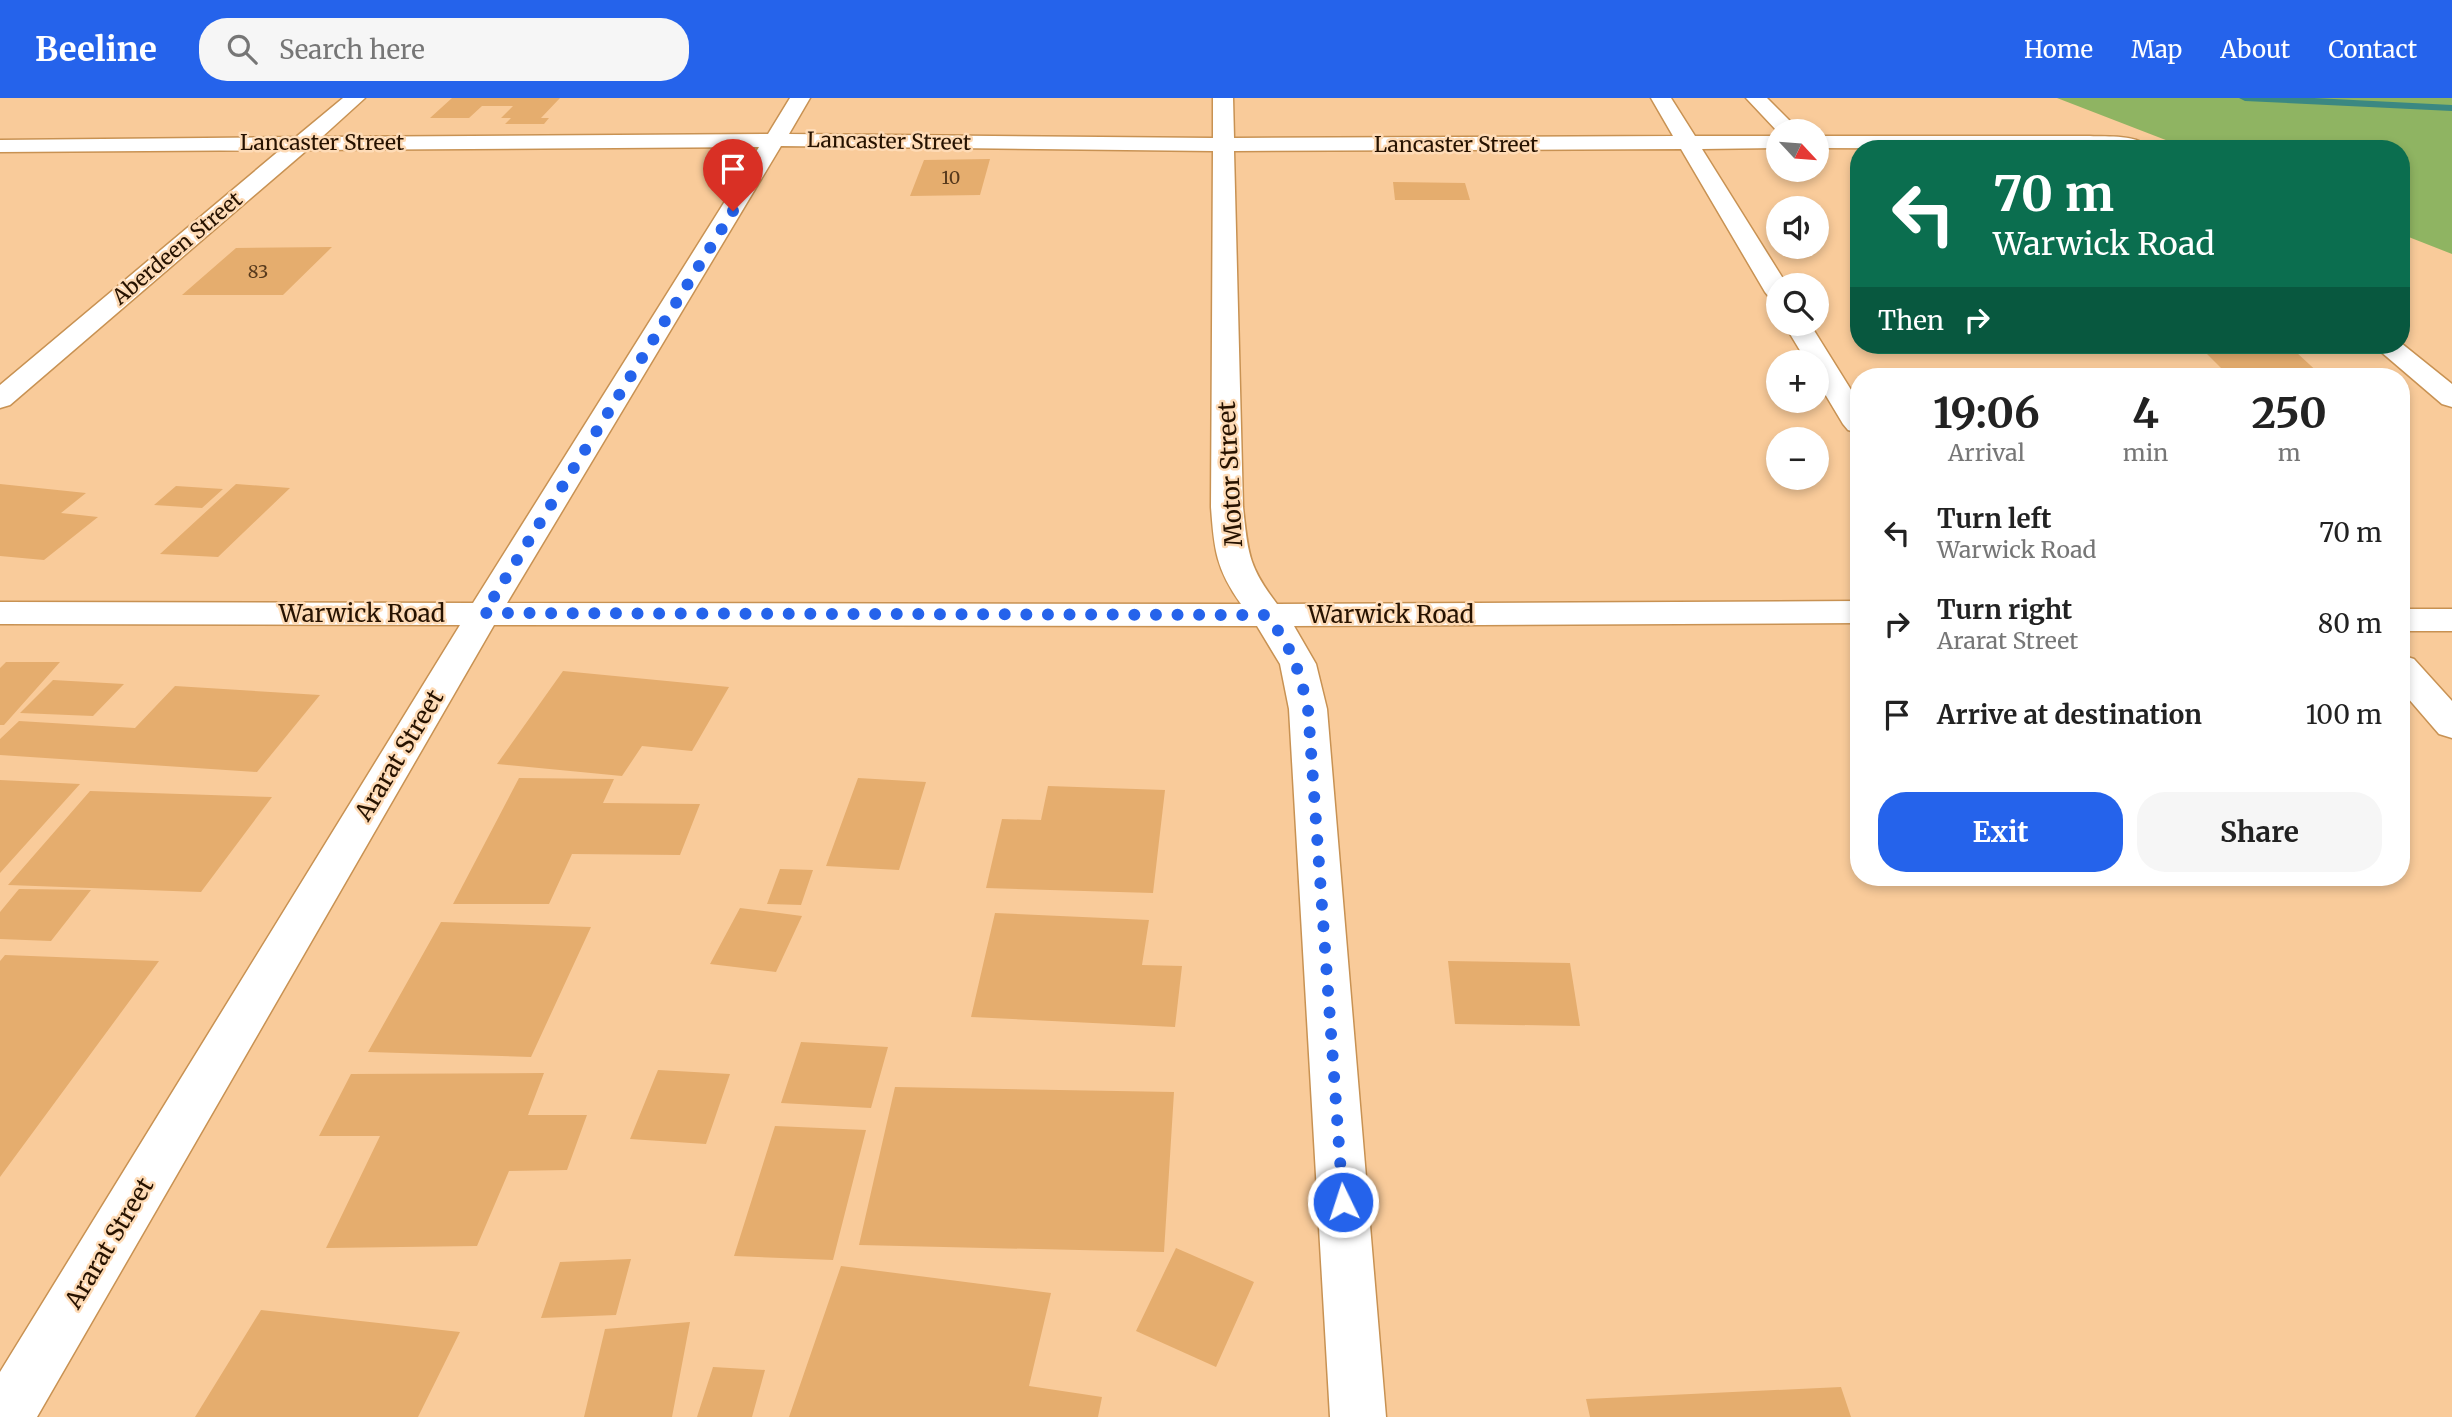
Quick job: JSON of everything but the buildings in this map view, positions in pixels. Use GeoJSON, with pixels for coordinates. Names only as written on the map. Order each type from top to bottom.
{"type":"FeatureCollection","features":[{"type":"Feature","properties":{"kind":"street","name":"Aberdeen Street"},"geometry":{"type":"LineString","coordinates":[[0,399],[355,98]]}},
{"type":"Feature","properties":{"kind":"street","name":"Ararat Street"},"geometry":{"type":"LineString","coordinates":[[5,1417],[484,613],[800,98]]}},
{"type":"Feature","properties":{"kind":"street","name":"Motor Street"},"geometry":{"type":"LineString","coordinates":[[1223,98],[1227,507],[1230,540],[1241,580],[1283,636],[1298,664],[1308,709],[1358,1417]]}},
{"type":"Feature","properties":{"kind":"street"},"geometry":{"type":"LineString","coordinates":[[1661,98],[1766,273]]}},
{"type":"Feature","properties":{"kind":"street"},"geometry":{"type":"LineString","coordinates":[[1756,98],[1777,119]]}},
{"type":"Feature","properties":{"kind":"street","name":"Lancaster Street"},"geometry":{"type":"LineString","coordinates":[[0,146],[776,140],[1222,145],[1766,142]]}},
{"type":"Feature","properties":{"kind":"street"},"geometry":{"type":"LineString","coordinates":[[1829,142],[1850,142]]}},
{"type":"Feature","properties":{"kind":"street"},"geometry":{"type":"LineString","coordinates":[[1804,336],[1850,411]]}},
{"type":"Feature","properties":{"kind":"street"},"geometry":{"type":"LineString","coordinates":[[2398,354],[2452,398]]}},
{"type":"Feature","properties":{"kind":"street","name":"Warwick Road"},"geometry":{"type":"LineString","coordinates":[[0,613],[1266,615],[1850,612]]}},
{"type":"Feature","properties":{"kind":"street"},"geometry":{"type":"LineString","coordinates":[[2410,620],[2452,620]]}},
{"type":"Feature","properties":{"kind":"street"},"geometry":{"type":"LineString","coordinates":[[2410,677],[2452,725]]}},
{"type":"Feature","properties":{"kind":"green space"},"geometry":{"type":"Polygon","coordinates":[[[2057,98],[2452,98],[2452,254],[2410,238],[2410,140],[2166,140],[2057,98]]]}},
{"type":"Feature","properties":{"kind":"waterway"},"geometry":{"type":"LineString","coordinates":[[2245,98],[2452,108]]}},
{"type":"Feature","properties":{"kind":"route"},"geometry":{"type":"LineString","coordinates":[[733,211],[484,613],[1266,615],[1283,636],[1298,664],[1308,709],[1343,1202]]}}]}
